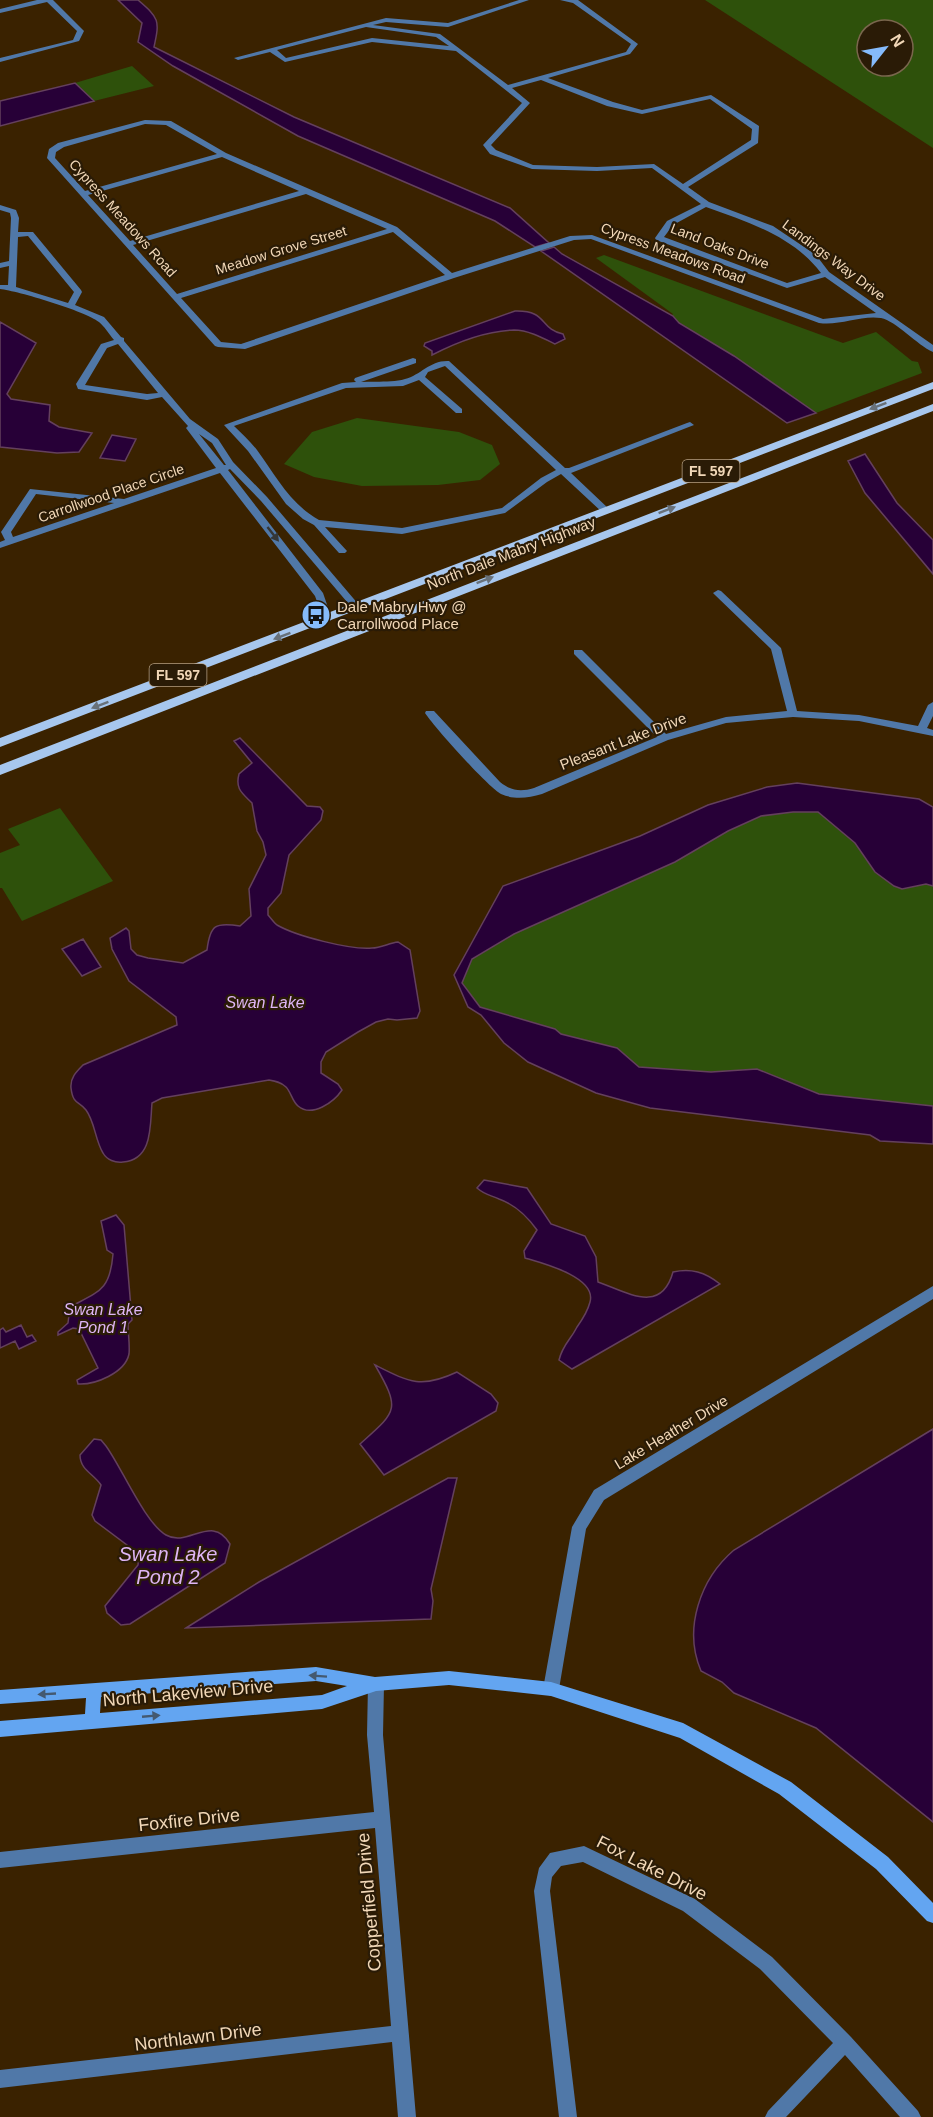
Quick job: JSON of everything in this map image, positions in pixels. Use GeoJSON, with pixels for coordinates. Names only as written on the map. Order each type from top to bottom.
{"type":"FeatureCollection","features":[{"type":"Feature","properties":{"kind":"main road","name":"North Dale Mabry Highway"},"geometry":{"type":"LineString","coordinates":[[0,743],[933,385]]}},
{"type":"Feature","properties":{"kind":"main road"},"geometry":{"type":"LineString","coordinates":[[789,463],[816,443],[933,398]]}},
{"type":"Feature","properties":{"kind":"main road","name":"North Dale Mabry Highway"},"geometry":{"type":"LineString","coordinates":[[0,770],[933,407]]}},
{"type":"Feature","properties":{"kind":"main road"},"geometry":{"type":"LineString","coordinates":[[70,742],[103,720],[321,634],[336,626],[356,607]]}},
{"type":"Feature","properties":{"kind":"street"},"geometry":{"type":"LineString","coordinates":[[0,11],[47,0],[81,31],[76,41],[0,60]]}},
{"type":"Feature","properties":{"kind":"street"},"geometry":{"type":"LineString","coordinates":[[238,58],[386,20],[448,25],[526,0]]}},
{"type":"Feature","properties":{"kind":"street"},"geometry":{"type":"LineString","coordinates":[[508,87],[628,53],[635,44],[575,1],[563,0]]}},
{"type":"Feature","properties":{"kind":"street","name":"Landings Way Drive"},"geometry":{"type":"LineString","coordinates":[[359,26],[438,35],[526,103],[487,145],[493,152],[531,167],[597,169],[654,166],[706,204],[770,228],[813,257],[826,273],[933,349]]}},
{"type":"Feature","properties":{"kind":"street"},"geometry":{"type":"LineString","coordinates":[[337,32],[346,38],[458,49]]}},
{"type":"Feature","properties":{"kind":"street"},"geometry":{"type":"LineString","coordinates":[[271,49],[285,60],[372,40]]}},
{"type":"Feature","properties":{"kind":"street"},"geometry":{"type":"LineString","coordinates":[[542,78],[610,104],[642,112],[711,97],[756,128],[755,141],[683,187]]}},
{"type":"Feature","properties":{"kind":"street","name":"Cypress Meadows Road"},"geometry":{"type":"LineString","coordinates":[[451,276],[394,230],[223,154],[168,123],[158,121],[61,145],[52,150],[51,158],[218,344],[242,347],[451,276],[573,238],[592,237],[822,321],[840,322],[868,314],[885,316]]}},
{"type":"Feature","properties":{"kind":"street"},"geometry":{"type":"LineString","coordinates":[[83,194],[223,154]]}},
{"type":"Feature","properties":{"kind":"street"},"geometry":{"type":"LineString","coordinates":[[128,244],[307,191]]}},
{"type":"Feature","properties":{"kind":"street","name":"Land Oaks Drive"},"geometry":{"type":"LineString","coordinates":[[706,204],[670,223],[659,238],[787,286],[826,273]]}},
{"type":"Feature","properties":{"kind":"street"},"geometry":{"type":"LineString","coordinates":[[0,207],[13,212],[15,218],[12,288]]}},
{"type":"Feature","properties":{"kind":"street","name":"Meadow Grove Street"},"geometry":{"type":"LineString","coordinates":[[176,297],[394,230]]}},
{"type":"Feature","properties":{"kind":"street"},"geometry":{"type":"LineString","coordinates":[[14,235],[30,234],[78,292],[70,306]]}},
{"type":"Feature","properties":{"kind":"street"},"geometry":{"type":"LineString","coordinates":[[0,266],[13,262]]}},
{"type":"Feature","properties":{"kind":"street"},"geometry":{"type":"LineString","coordinates":[[0,287],[12,288],[70,306],[101,319],[187,421],[264,499],[356,607]]}},
{"type":"Feature","properties":{"kind":"street"},"geometry":{"type":"LineString","coordinates":[[121,340],[104,346],[80,384],[81,387],[147,398],[166,394]]}},
{"type":"Feature","properties":{"kind":"street"},"geometry":{"type":"LineString","coordinates":[[413,361],[228,425],[253,450],[281,493],[304,517],[317,523],[402,531],[505,510],[544,480],[562,470],[570,471],[690,425]]}},
{"type":"Feature","properties":{"kind":"street"},"geometry":{"type":"LineString","coordinates":[[345,385],[403,383],[420,377],[425,370],[446,363],[606,511]]}},
{"type":"Feature","properties":{"kind":"street"},"geometry":{"type":"LineString","coordinates":[[420,377],[459,411]]}},
{"type":"Feature","properties":{"kind":"street"},"geometry":{"type":"LineString","coordinates":[[187,421],[192,433],[320,595],[327,619]]}},
{"type":"Feature","properties":{"kind":"street","name":"Carrollwood Place Circle"},"geometry":{"type":"LineString","coordinates":[[0,545],[231,466]]}},
{"type":"Feature","properties":{"kind":"street"},"geometry":{"type":"LineString","coordinates":[[12,542],[6,532],[33,491],[125,501]]}},
{"type":"Feature","properties":{"kind":"street"},"geometry":{"type":"LineString","coordinates":[[251,506],[281,493]]}},
{"type":"Feature","properties":{"kind":"street"},"geometry":{"type":"LineString","coordinates":[[317,523],[342,551]]}},
{"type":"Feature","properties":{"kind":"street"},"geometry":{"type":"LineString","coordinates":[[289,554],[306,548]]}},
{"type":"Feature","properties":{"kind":"street"},"geometry":{"type":"LineString","coordinates":[[718,593],[776,648],[793,714]]}},
{"type":"Feature","properties":{"kind":"street"},"geometry":{"type":"LineString","coordinates":[[578,652],[664,738]]}},
{"type":"Feature","properties":{"kind":"street"},"geometry":{"type":"LineString","coordinates":[[922,729],[933,705]]}},
{"type":"Feature","properties":{"kind":"street","name":"Pleasant Lake Drive"},"geometry":{"type":"LineString","coordinates":[[430,713],[496,786],[517,795],[538,792],[664,738],[726,720],[793,714],[859,718],[922,729],[933,734]]}},
{"type":"Feature","properties":{"kind":"street","name":"Lake Heather Drive"},"geometry":{"type":"LineString","coordinates":[[551,1689],[579,1527],[598,1495],[933,1292]]}},
{"type":"Feature","properties":{"kind":"street","name":"North Lakeview Drive"},"geometry":{"type":"LineString","coordinates":[[0,1697],[94,1692],[316,1674],[376,1684]]}},
{"type":"Feature","properties":{"kind":"street","name":"North Lakeview Drive"},"geometry":{"type":"LineString","coordinates":[[0,1729],[322,1702],[376,1684],[449,1678],[551,1689],[683,1731],[785,1788],[882,1863],[933,1915]]}},
{"type":"Feature","properties":{"kind":"street","name":"Copperfield Drive"},"geometry":{"type":"LineString","coordinates":[[376,1684],[375,1735],[407,2117]]}},
{"type":"Feature","properties":{"kind":"street"},"geometry":{"type":"LineString","coordinates":[[92,1720],[94,1692]]}},
{"type":"Feature","properties":{"kind":"street","name":"Foxfire Drive"},"geometry":{"type":"LineString","coordinates":[[0,1860],[382,1819]]}},
{"type":"Feature","properties":{"kind":"street","name":"Fox Lake Drive"},"geometry":{"type":"LineString","coordinates":[[568,2117],[542,1891],[545,1874],[556,1859],[584,1854],[689,1905],[766,1963],[845,2043],[912,2117]]}},
{"type":"Feature","properties":{"kind":"street","name":"Northlawn Drive"},"geometry":{"type":"LineString","coordinates":[[0,2079],[400,2033]]}},
{"type":"Feature","properties":{"kind":"street"},"geometry":{"type":"LineString","coordinates":[[774,2117],[845,2043]]}},
{"type":"Feature","properties":{"kind":"green space"},"geometry":{"type":"Polygon","coordinates":[[[705,0],[933,0],[933,148],[705,0]]]}},
{"type":"Feature","properties":{"kind":"green space"},"geometry":{"type":"Polygon","coordinates":[[[132,66],[154,86],[94,101],[75,83],[132,66]]]}},
{"type":"Feature","properties":{"kind":"green space"},"geometry":{"type":"Polygon","coordinates":[[[604,255],[843,343],[876,332],[912,361],[918,362],[922,373],[816,413],[734,356],[679,323],[673,314],[596,258],[604,255]]]}},
{"type":"Feature","properties":{"kind":"green space"},"geometry":{"type":"Polygon","coordinates":[[[357,418],[459,432],[492,445],[500,464],[480,480],[438,485],[362,486],[314,477],[284,464],[312,432],[357,418]]]}},
{"type":"Feature","properties":{"kind":"green space"},"geometry":{"type":"Polygon","coordinates":[[[60,808],[113,881],[22,921],[0,888],[0,853],[20,845],[8,829],[60,808]]]}},
{"type":"Feature","properties":{"kind":"green space"},"geometry":{"type":"Polygon","coordinates":[[[818,812],[855,843],[875,872],[902,889],[926,884],[933,886],[933,1106],[819,1094],[757,1069],[711,1072],[639,1067],[617,1048],[561,1034],[555,1029],[480,1007],[462,983],[472,959],[514,934],[675,862],[728,831],[761,816],[818,812]]]}},
{"type":"Feature","properties":{"kind":"water"},"geometry":{"type":"Polygon","coordinates":[[[118,0],[138,0],[154,16],[157,31],[154,47],[294,117],[510,208],[549,243],[535,247],[495,221],[298,136],[173,66],[138,42],[142,23],[118,0]]]}},
{"type":"Feature","properties":{"kind":"water"},"geometry":{"type":"Polygon","coordinates":[[[75,83],[94,101],[0,126],[0,101],[75,83]]]}},
{"type":"Feature","properties":{"kind":"water"},"geometry":{"type":"Polygon","coordinates":[[[554,247],[562,254],[673,316],[679,323],[734,356],[816,413],[787,423],[541,251],[554,247]]]}},
{"type":"Feature","properties":{"kind":"water"},"geometry":{"type":"Polygon","coordinates":[[[515,311],[533,313],[555,332],[563,334],[565,339],[555,344],[530,333],[514,330],[493,332],[472,338],[432,355],[432,351],[424,346],[425,343],[515,311]]]}},
{"type":"Feature","properties":{"kind":"water"},"geometry":{"type":"Polygon","coordinates":[[[0,322],[36,343],[7,394],[11,399],[50,405],[49,421],[59,427],[92,433],[79,452],[57,453],[0,447],[0,322]]]}},
{"type":"Feature","properties":{"kind":"water"},"geometry":{"type":"Polygon","coordinates":[[[112,435],[136,439],[125,461],[100,458],[112,435]]]}},
{"type":"Feature","properties":{"kind":"water"},"geometry":{"type":"Polygon","coordinates":[[[865,454],[897,503],[933,540],[933,574],[865,493],[848,461],[865,454]]]}},
{"type":"Feature","properties":{"kind":"water","name":"Swan Lake"},"geometry":{"type":"Polygon","coordinates":[[[240,738],[307,806],[320,807],[323,811],[321,820],[289,855],[281,893],[268,908],[268,915],[276,924],[286,929],[337,945],[372,948],[398,942],[410,950],[420,1011],[417,1018],[388,1019],[376,1022],[326,1052],[321,1062],[321,1073],[338,1084],[342,1090],[322,1107],[310,1110],[298,1106],[284,1085],[269,1080],[162,1098],[152,1103],[148,1140],[140,1155],[133,1160],[114,1161],[103,1153],[89,1115],[73,1097],[71,1084],[73,1078],[83,1065],[177,1025],[176,1017],[129,981],[112,949],[110,938],[126,928],[129,931],[131,949],[137,955],[183,963],[207,950],[210,935],[215,927],[219,925],[240,926],[251,916],[249,889],[266,855],[257,831],[252,803],[239,787],[239,774],[252,763],[234,741],[240,738]]]}},
{"type":"Feature","properties":{"kind":"water"},"geometry":{"type":"Polygon","coordinates":[[[797,783],[919,799],[933,807],[933,886],[926,884],[902,889],[894,886],[875,872],[855,843],[818,812],[761,816],[728,831],[675,862],[514,934],[472,959],[462,983],[480,1007],[555,1029],[561,1034],[617,1048],[639,1067],[711,1072],[757,1069],[819,1094],[933,1106],[933,1144],[880,1141],[870,1135],[650,1108],[596,1093],[528,1062],[504,1043],[481,1015],[468,1007],[454,975],[503,886],[640,836],[708,805],[767,787],[797,783]]]}},
{"type":"Feature","properties":{"kind":"water"},"geometry":{"type":"Polygon","coordinates":[[[83,939],[101,967],[82,976],[62,949],[83,939]]]}},
{"type":"Feature","properties":{"kind":"water"},"geometry":{"type":"Polygon","coordinates":[[[484,1180],[527,1188],[551,1224],[585,1236],[596,1257],[598,1282],[642,1297],[652,1297],[660,1293],[668,1285],[673,1272],[686,1270],[698,1272],[720,1284],[572,1369],[559,1360],[586,1312],[590,1302],[590,1293],[577,1278],[566,1272],[525,1258],[524,1251],[537,1230],[516,1208],[477,1188],[484,1180]]]}},
{"type":"Feature","properties":{"kind":"water","name":"Swan Lake Pond 1"},"geometry":{"type":"Polygon","coordinates":[[[116,1215],[124,1225],[132,1320],[128,1324],[129,1354],[122,1367],[116,1372],[101,1380],[78,1384],[77,1380],[98,1368],[79,1329],[73,1328],[58,1335],[58,1332],[68,1323],[70,1307],[96,1293],[106,1282],[112,1266],[113,1254],[107,1250],[101,1221],[116,1215]]]}},
{"type":"Feature","properties":{"kind":"water"},"geometry":{"type":"Polygon","coordinates":[[[21,1325],[27,1337],[32,1335],[36,1341],[19,1349],[15,1341],[0,1348],[0,1330],[3,1328],[6,1332],[21,1325]]]}},
{"type":"Feature","properties":{"kind":"water"},"geometry":{"type":"Polygon","coordinates":[[[375,1365],[397,1376],[424,1382],[457,1372],[491,1394],[498,1403],[496,1411],[384,1475],[360,1444],[382,1424],[391,1409],[389,1392],[375,1365]]]}},
{"type":"Feature","properties":{"kind":"water"},"geometry":{"type":"Polygon","coordinates":[[[933,1429],[933,1822],[816,1728],[734,1693],[722,1682],[701,1671],[694,1638],[698,1606],[704,1590],[712,1575],[734,1550],[933,1429]]]}},
{"type":"Feature","properties":{"kind":"water","name":"Swan Lake Pond 2"},"geometry":{"type":"Polygon","coordinates":[[[94,1439],[101,1440],[106,1446],[142,1507],[158,1529],[174,1538],[216,1531],[223,1535],[230,1544],[225,1563],[130,1624],[121,1625],[107,1613],[105,1606],[138,1565],[139,1554],[95,1521],[92,1515],[101,1485],[82,1464],[80,1455],[94,1439]]]}},
{"type":"Feature","properties":{"kind":"water"},"geometry":{"type":"Polygon","coordinates":[[[448,1478],[457,1478],[431,1589],[433,1601],[431,1619],[186,1628],[259,1582],[448,1478]]]}},
{"type":"Feature","properties":{"kind":"place","name":"Dale Mabry Hwy @ Carrollwood Place"},"geometry":{"type":"Point","coordinates":[316,615]}}]}
